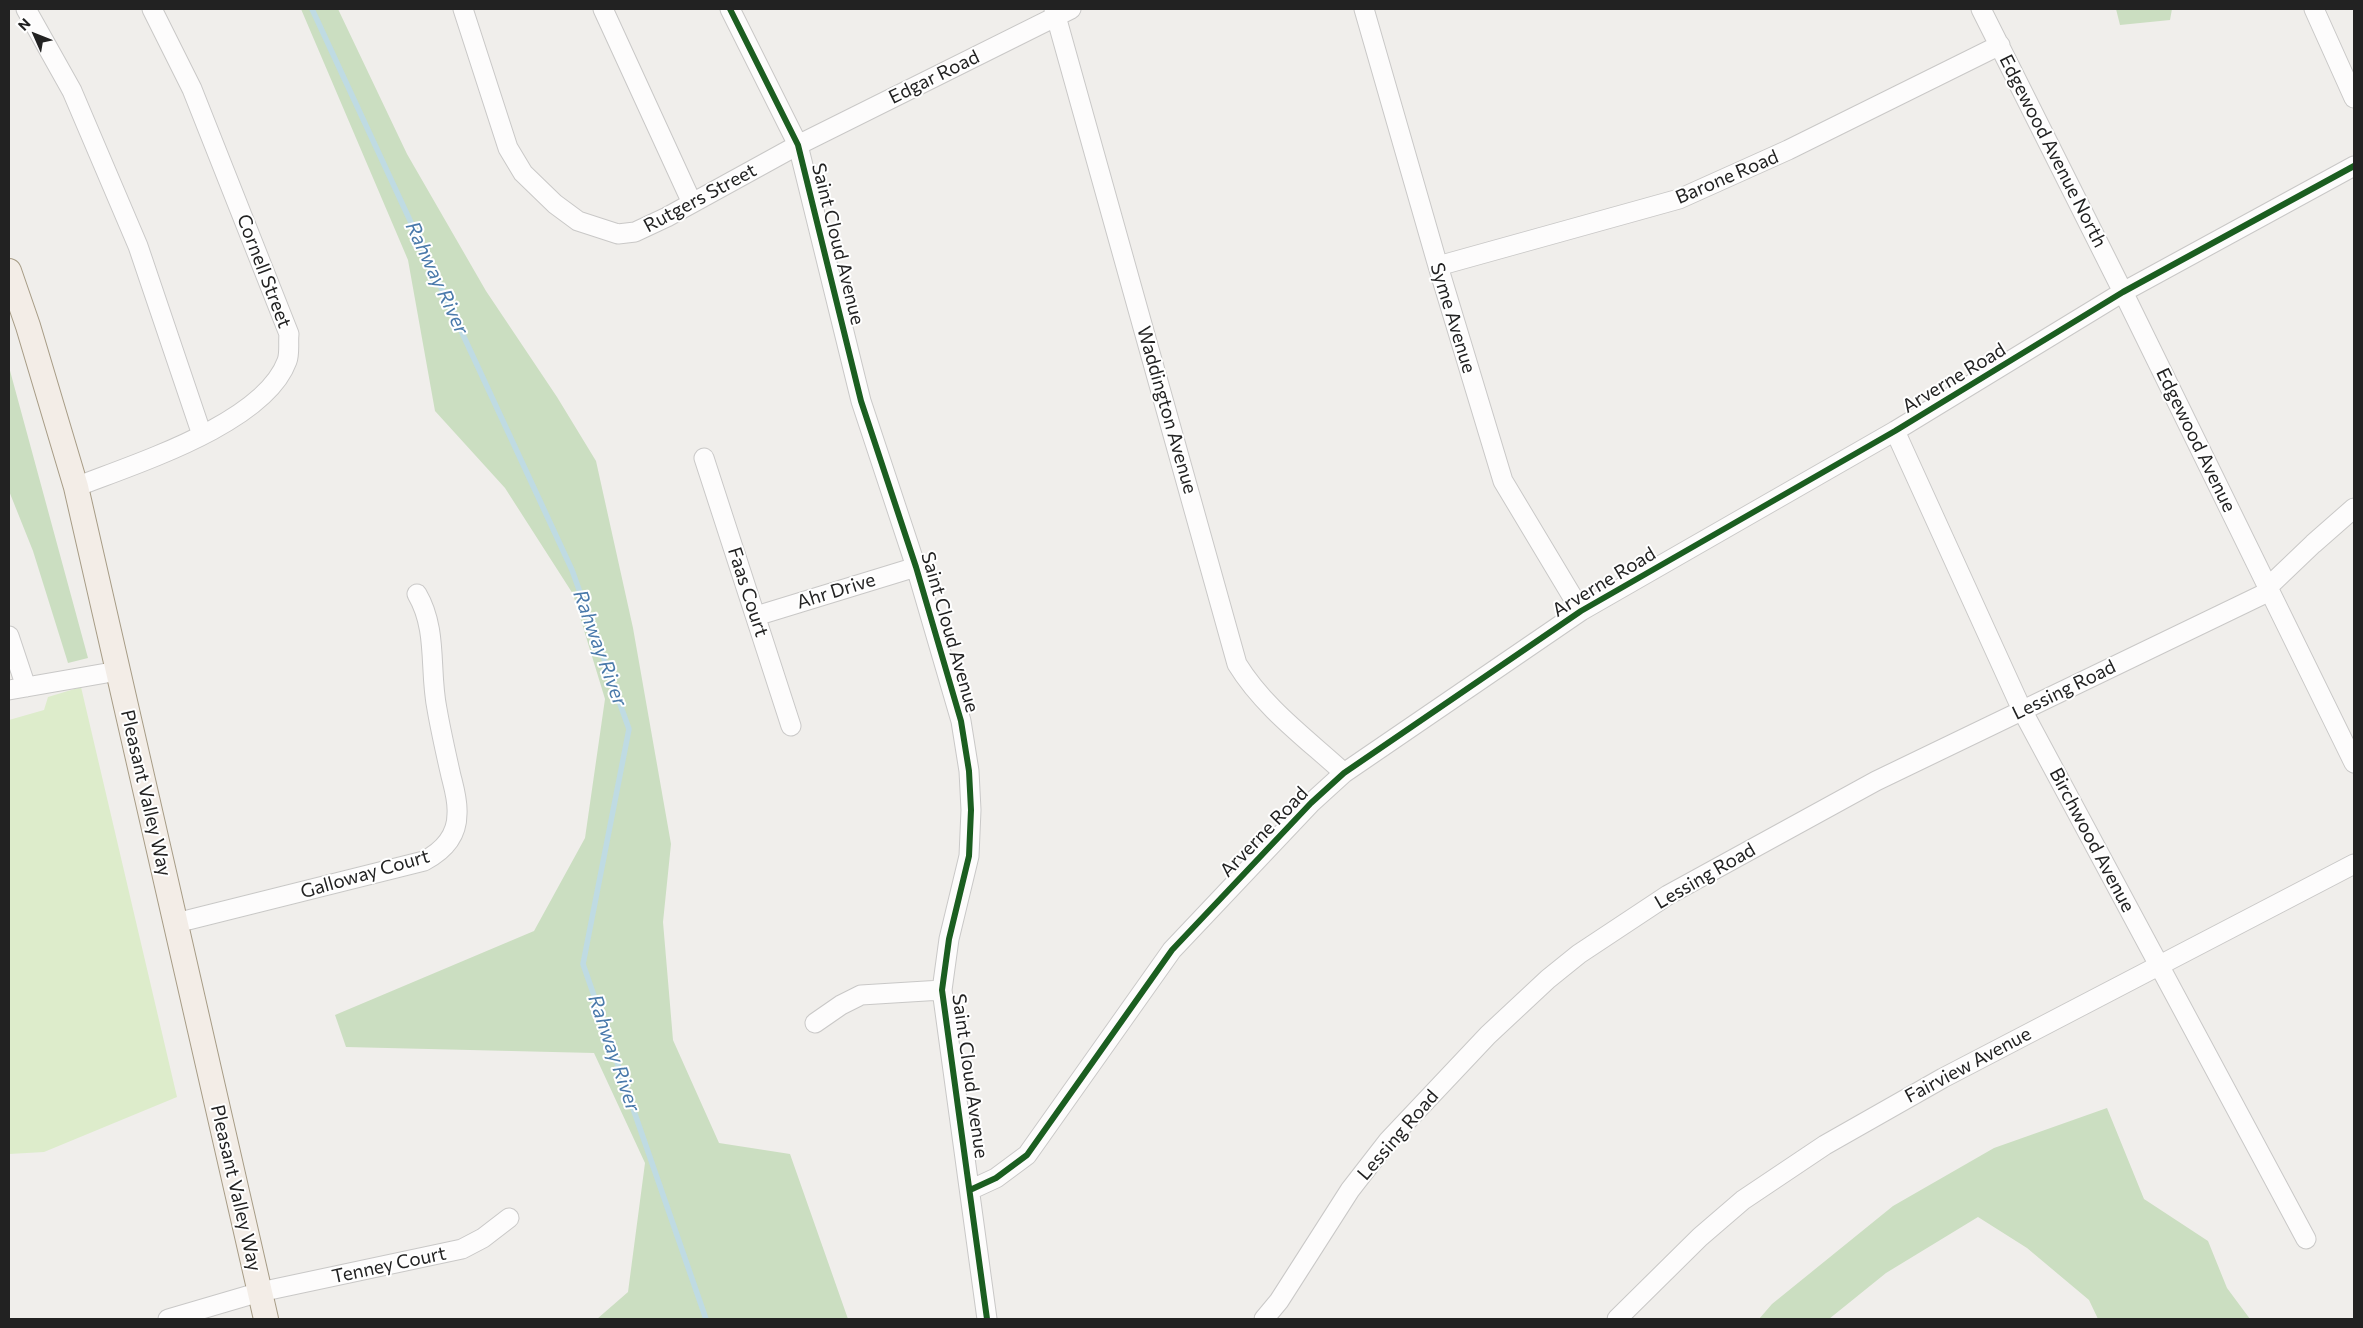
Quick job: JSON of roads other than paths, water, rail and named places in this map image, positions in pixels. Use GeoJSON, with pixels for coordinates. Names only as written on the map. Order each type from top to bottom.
{"type":"FeatureCollection","features":[{"type":"Feature","properties":{"kind":"main road","name":"Pleasant Valley Way"},"geometry":{"type":"LineString","coordinates":[[9,271],[28,326],[76,486],[266,1319]]}},
{"type":"Feature","properties":{"kind":"street"},"geometry":{"type":"LineString","coordinates":[[26,9],[72,91],[138,246],[202,435]]}},
{"type":"Feature","properties":{"kind":"street","name":"Cornell Street"},"geometry":{"type":"LineString","coordinates":[[76,486],[183,445],[226,422],[264,394],[280,375],[288,359],[289,334],[192,89],[152,9]]}},
{"type":"Feature","properties":{"kind":"street","name":"Rutgers Street"},"geometry":{"type":"LineString","coordinates":[[463,9],[508,148],[523,173],[555,204],[578,221],[618,234],[635,232],[798,145]]}},
{"type":"Feature","properties":{"kind":"street"},"geometry":{"type":"LineString","coordinates":[[603,9],[692,203]]}},
{"type":"Feature","properties":{"kind":"street","name":"Saint Cloud Avenue"},"geometry":{"type":"LineString","coordinates":[[730,9],[798,145],[861,401],[916,567],[961,720],[969,771],[971,810],[970,856],[949,939],[942,990],[987,1319]]}},
{"type":"Feature","properties":{"kind":"street","name":"Syme Avenue"},"geometry":{"type":"LineString","coordinates":[[1364,9],[1438,266],[1503,481],[1581,611]]}},
{"type":"Feature","properties":{"kind":"street","name":"Edgewood Avenue North"},"geometry":{"type":"LineString","coordinates":[[1982,9],[2124,292]]}},
{"type":"Feature","properties":{"kind":"street"},"geometry":{"type":"LineString","coordinates":[[2314,9],[2354,98]]}},
{"type":"Feature","properties":{"kind":"street","name":"Edgar Road"},"geometry":{"type":"LineString","coordinates":[[798,145],[1061,11]]}},
{"type":"Feature","properties":{"kind":"street","name":"Waddington Avenue"},"geometry":{"type":"LineString","coordinates":[[1061,11],[1238,664],[1248,682],[1267,703],[1344,774]]}},
{"type":"Feature","properties":{"kind":"street","name":"Barone Road"},"geometry":{"type":"LineString","coordinates":[[1438,266],[1679,199],[1780,154],[2000,45]]}},
{"type":"Feature","properties":{"kind":"street","name":"Arverne Road"},"geometry":{"type":"LineString","coordinates":[[970,1190],[996,1178],[1027,1155],[1172,950],[1312,804],[1344,774],[1581,611],[1895,431],[2124,292],[2354,166]]}},
{"type":"Feature","properties":{"kind":"street","name":"Edgewood Avenue"},"geometry":{"type":"LineString","coordinates":[[2124,292],[2354,763]]}},
{"type":"Feature","properties":{"kind":"street","name":"Birchwood Avenue"},"geometry":{"type":"LineString","coordinates":[[1895,431],[2022,710],[2306,1239]]}},
{"type":"Feature","properties":{"kind":"street","name":"Faas Court"},"geometry":{"type":"LineString","coordinates":[[704,458],[791,726]]}},
{"type":"Feature","properties":{"kind":"street","name":"Lessing Road"},"geometry":{"type":"LineString","coordinates":[[1264,1319],[1279,1301],[1350,1190],[1388,1141],[1488,1035],[1548,979],[1579,954],[1668,895],[1876,781],[2269,589],[2313,544],[2354,508]]}},
{"type":"Feature","properties":{"kind":"street","name":"Ahr Drive"},"geometry":{"type":"LineString","coordinates":[[756,616],[916,567]]}},
{"type":"Feature","properties":{"kind":"street","name":"Galloway Court"},"geometry":{"type":"LineString","coordinates":[[176,924],[424,861],[438,853],[449,842],[458,814],[436,707],[428,619],[426,610],[417,594]]}},
{"type":"Feature","properties":{"kind":"street"},"geometry":{"type":"LineString","coordinates":[[9,636],[18,689],[118,671]]}},
{"type":"Feature","properties":{"kind":"street","name":"Fairview Avenue"},"geometry":{"type":"LineString","coordinates":[[1617,1319],[1700,1237],[1743,1200],[1825,1145],[1943,1078],[2354,864]]}},
{"type":"Feature","properties":{"kind":"street"},"geometry":{"type":"LineString","coordinates":[[815,1023],[841,1005],[860,995],[942,990]]}},
{"type":"Feature","properties":{"kind":"street","name":"Tenney Court"},"geometry":{"type":"LineString","coordinates":[[168,1319],[260,1292],[462,1249],[483,1238],[509,1218]]}},
{"type":"Feature","properties":{"kind":"waterway","name":"Rahway River"},"geometry":{"type":"LineString","coordinates":[[312,9],[572,570],[629,729],[583,964],[706,1319]]}}]}
